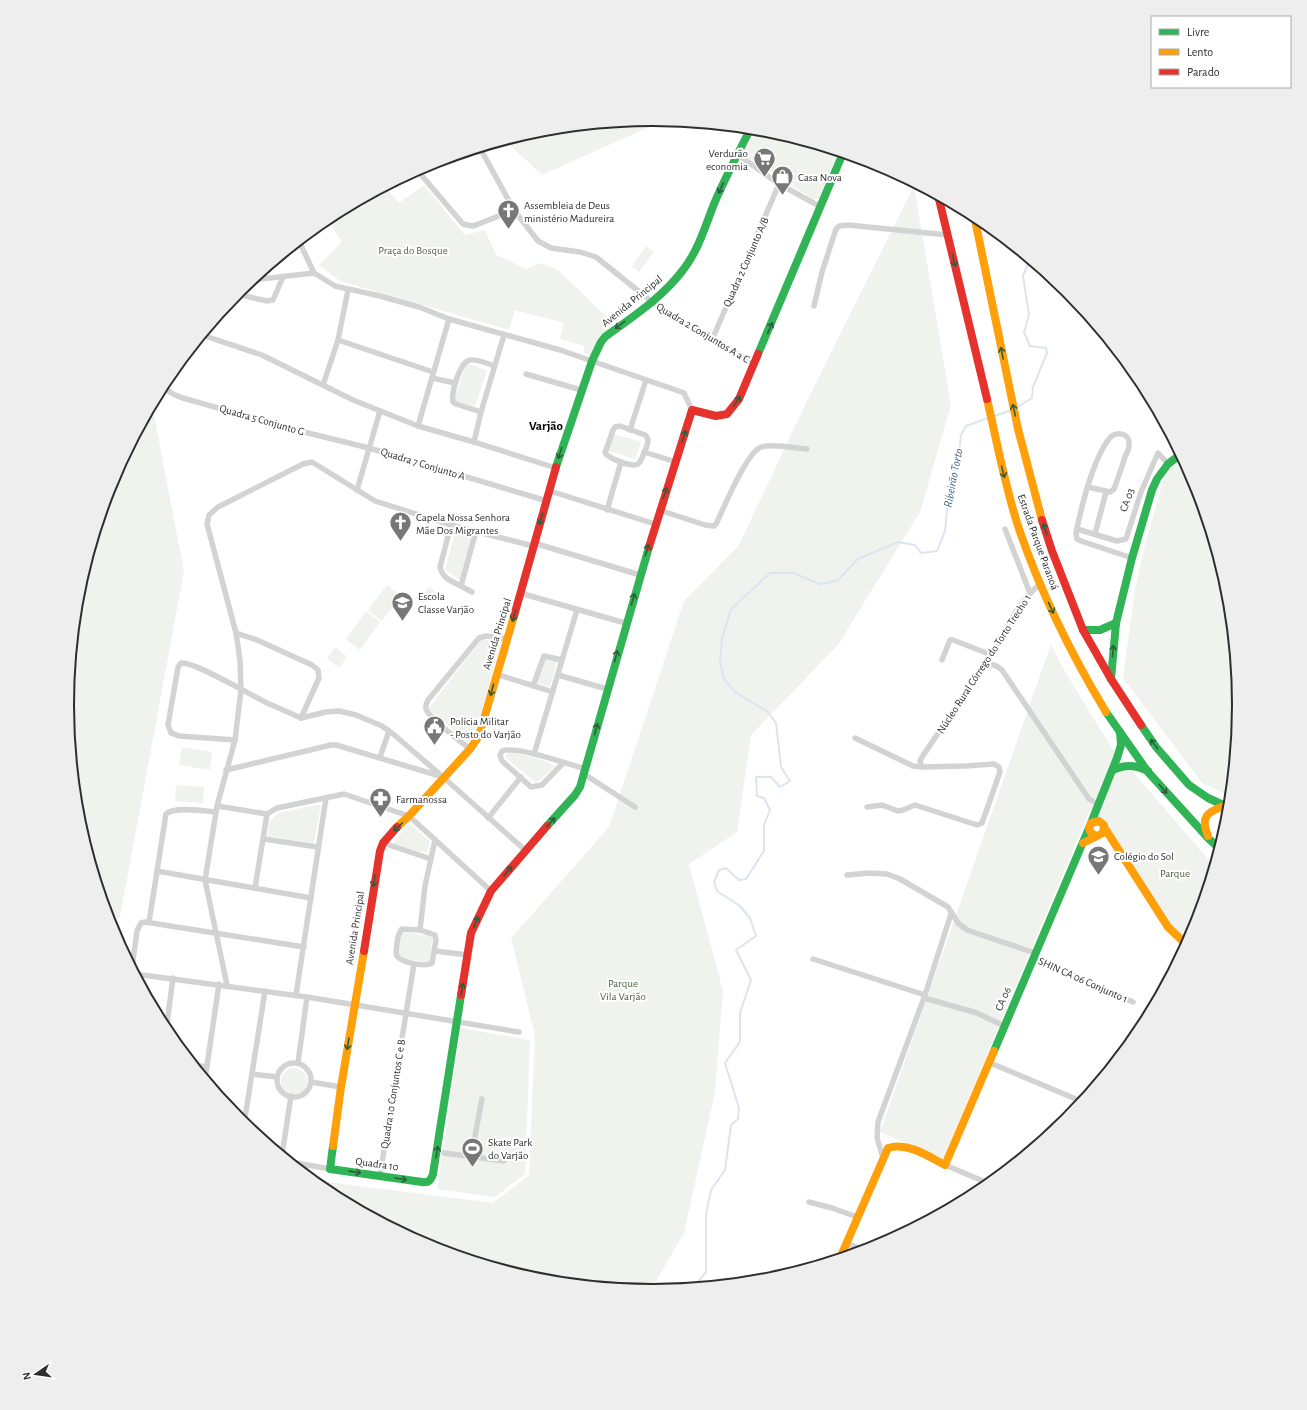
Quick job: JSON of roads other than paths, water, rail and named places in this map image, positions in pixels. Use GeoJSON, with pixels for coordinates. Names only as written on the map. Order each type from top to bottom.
{"type":"FeatureCollection","features":[{"type":"Feature","properties":{"kind":"street","name":"Avenida Principal"},"geometry":{"type":"LineString","coordinates":[[330,1168],[340,1087],[377,864],[383,843],[470,749],[479,736],[556,468],[581,390],[600,342],[652,302],[677,278],[698,245],[714,204],[748,134]]}},
{"type":"Feature","properties":{"kind":"street","name":"Quadra 2 Conjuntos A a C"},"geometry":{"type":"LineString","coordinates":[[482,152],[514,210],[529,231],[542,243],[551,248],[580,252],[596,257],[652,302],[712,340],[755,363]]}},
{"type":"Feature","properties":{"kind":"street"},"geometry":{"type":"LineString","coordinates":[[737,154],[780,184],[822,207]]}},
{"type":"Feature","properties":{"kind":"street"},"geometry":{"type":"LineString","coordinates":[[692,410],[716,416],[727,414],[739,399],[822,207],[841,157]]}},
{"type":"Feature","properties":{"kind":"street"},"geometry":{"type":"LineString","coordinates":[[421,175],[463,224],[472,226],[514,210]]}},
{"type":"Feature","properties":{"kind":"street","name":"Quadra 2 Conjunto A/B"},"geometry":{"type":"LineString","coordinates":[[712,340],[780,184]]}},
{"type":"Feature","properties":{"kind":"street","name":"Estrada Parque Paranoá"},"geometry":{"type":"LineString","coordinates":[[939,201],[994,434],[1019,529],[1040,584],[1073,654],[1120,732],[1148,771],[1209,840],[1215,845]]}},
{"type":"Feature","properties":{"kind":"street","name":"Estrada Parque Paranoá"},"geometry":{"type":"LineString","coordinates":[[976,224],[1018,429],[1039,509],[1052,551],[1084,630],[1111,679],[1156,747],[1189,784],[1204,797],[1224,806]]}},
{"type":"Feature","properties":{"kind":"street"},"geometry":{"type":"LineString","coordinates":[[814,306],[836,229],[839,226],[848,225],[948,235]]}},
{"type":"Feature","properties":{"kind":"street"},"geometry":{"type":"LineString","coordinates":[[301,245],[314,273],[335,286],[392,299],[419,307],[449,319],[560,350],[670,388],[684,394],[692,410],[659,510],[625,623],[585,770],[575,795],[525,850],[491,891],[477,918],[471,933],[457,1022]]}},
{"type":"Feature","properties":{"kind":"street"},"geometry":{"type":"LineString","coordinates":[[261,279],[314,273]]}},
{"type":"Feature","properties":{"kind":"street"},"geometry":{"type":"LineString","coordinates":[[243,296],[267,301],[273,300],[283,277]]}},
{"type":"Feature","properties":{"kind":"street"},"geometry":{"type":"LineString","coordinates":[[323,385],[338,340],[348,290]]}},
{"type":"Feature","properties":{"kind":"street"},"geometry":{"type":"LineString","coordinates":[[418,426],[449,319]]}},
{"type":"Feature","properties":{"kind":"street"},"geometry":{"type":"LineString","coordinates":[[209,334],[262,355],[353,400],[418,426],[556,468]]}},
{"type":"Feature","properties":{"kind":"street"},"geometry":{"type":"LineString","coordinates":[[474,442],[481,412],[504,335]]}},
{"type":"Feature","properties":{"kind":"street"},"geometry":{"type":"LineString","coordinates":[[338,340],[455,383]]}},
{"type":"Feature","properties":{"kind":"street"},"geometry":{"type":"LineString","coordinates":[[481,412],[453,402],[452,399],[455,383],[462,365],[467,360],[473,360],[494,366]]}},
{"type":"Feature","properties":{"kind":"street"},"geometry":{"type":"LineString","coordinates":[[526,374],[581,390]]}},
{"type":"Feature","properties":{"kind":"street"},"geometry":{"type":"LineString","coordinates":[[630,430],[646,380]]}},
{"type":"Feature","properties":{"kind":"street","name":"Quadra 5 Conjunto G"},"geometry":{"type":"LineString","coordinates":[[168,390],[174,394],[292,430],[369,448]]}},
{"type":"Feature","properties":{"kind":"street"},"geometry":{"type":"LineString","coordinates":[[369,448],[380,411]]}},
{"type":"Feature","properties":{"kind":"street"},"geometry":{"type":"LineString","coordinates":[[620,426],[630,430],[646,436],[648,441],[644,452],[636,464],[621,462],[605,453],[615,427],[620,426]]}},
{"type":"Feature","properties":{"kind":"street","name":"CA 03"},"geometry":{"type":"LineString","coordinates":[[1088,487],[1106,492],[1114,489],[1129,446],[1127,438],[1123,434],[1114,433],[1108,439],[1100,453],[1088,487],[1077,529],[1117,541],[1126,539],[1142,492],[1158,453],[1168,464]]}},
{"type":"Feature","properties":{"kind":"street"},"geometry":{"type":"LineString","coordinates":[[659,510],[705,525],[714,526],[742,470],[750,457],[760,447],[770,446],[806,449]]}},
{"type":"Feature","properties":{"kind":"street","name":"Quadra 7 Conjunto A"},"geometry":{"type":"LineString","coordinates":[[357,490],[369,448],[546,502]]}},
{"type":"Feature","properties":{"kind":"street"},"geometry":{"type":"LineString","coordinates":[[644,452],[676,462]]}},
{"type":"Feature","properties":{"kind":"street","name":"CA 03"},"geometry":{"type":"LineString","coordinates":[[1111,679],[1116,623],[1132,558],[1152,490],[1157,479],[1168,464],[1177,457]]}},
{"type":"Feature","properties":{"kind":"street"},"geometry":{"type":"LineString","coordinates":[[227,985],[205,880],[216,809],[235,740],[241,690],[240,660],[236,633],[207,524],[209,515],[218,507],[307,463],[312,462],[375,501],[451,525],[534,545],[640,575]]}},
{"type":"Feature","properties":{"kind":"street"},"geometry":{"type":"LineString","coordinates":[[607,510],[621,462]]}},
{"type":"Feature","properties":{"kind":"street"},"geometry":{"type":"LineString","coordinates":[[550,491],[655,524]]}},
{"type":"Feature","properties":{"kind":"street","name":"CA 03"},"geometry":{"type":"LineString","coordinates":[[1095,534],[1106,492]]}},
{"type":"Feature","properties":{"kind":"street"},"geometry":{"type":"LineString","coordinates":[[451,525],[440,567],[446,578],[472,592]]}},
{"type":"Feature","properties":{"kind":"street"},"geometry":{"type":"LineString","coordinates":[[1005,529],[1030,593]]}},
{"type":"Feature","properties":{"kind":"street"},"geometry":{"type":"LineString","coordinates":[[1077,529],[1076,536],[1080,541],[1132,558]]}},
{"type":"Feature","properties":{"kind":"street"},"geometry":{"type":"LineString","coordinates":[[461,586],[476,531]]}},
{"type":"Feature","properties":{"kind":"street","name":"Núcleo Rural Córrego do Torto Trecho 1"},"geometry":{"type":"LineString","coordinates":[[922,767],[920,761],[922,757],[984,666],[1018,608],[1030,593],[1040,584]]}},
{"type":"Feature","properties":{"kind":"street"},"geometry":{"type":"LineString","coordinates":[[520,593],[625,623]]}},
{"type":"Feature","properties":{"kind":"street"},"geometry":{"type":"LineString","coordinates":[[534,754],[577,610]]}},
{"type":"Feature","properties":{"kind":"street"},"geometry":{"type":"LineString","coordinates":[[1084,630],[1099,631],[1108,629],[1116,623]]}},
{"type":"Feature","properties":{"kind":"street"},"geometry":{"type":"LineString","coordinates":[[236,633],[257,640],[312,665],[318,670],[319,678],[302,718]]}},
{"type":"Feature","properties":{"kind":"street"},"geometry":{"type":"LineString","coordinates":[[470,749],[432,718],[425,705],[479,638],[486,636],[507,639]]}},
{"type":"Feature","properties":{"kind":"street"},"geometry":{"type":"LineString","coordinates":[[942,660],[950,640],[990,655]]}},
{"type":"Feature","properties":{"kind":"street"},"geometry":{"type":"LineString","coordinates":[[533,686],[544,656],[562,660]]}},
{"type":"Feature","properties":{"kind":"street"},"geometry":{"type":"LineString","coordinates":[[235,740],[174,735],[169,729],[168,725],[178,667],[181,663],[187,663],[302,718],[326,712],[339,711],[369,719],[390,731],[525,850]]}},
{"type":"Feature","properties":{"kind":"street"},"geometry":{"type":"LineString","coordinates":[[984,666],[990,664],[996,665],[1002,670],[1089,799],[1100,805]]}},
{"type":"Feature","properties":{"kind":"street"},"geometry":{"type":"LineString","coordinates":[[496,674],[553,692]]}},
{"type":"Feature","properties":{"kind":"street"},"geometry":{"type":"LineString","coordinates":[[558,674],[607,689]]}},
{"type":"Feature","properties":{"kind":"street"},"geometry":{"type":"LineString","coordinates":[[380,757],[390,731]]}},
{"type":"Feature","properties":{"kind":"street","name":"CA 06"},"geometry":{"type":"LineString","coordinates":[[945,1165],[1090,825],[1100,805],[1113,770],[1120,745],[1120,732]]}},
{"type":"Feature","properties":{"kind":"street"},"geometry":{"type":"LineString","coordinates":[[855,738],[913,766],[966,766],[994,764],[998,767],[1000,772],[982,823],[977,825],[915,805],[898,811],[882,805],[867,807]]}},
{"type":"Feature","properties":{"kind":"street"},"geometry":{"type":"LineString","coordinates":[[226,770],[331,745],[342,745],[443,777]]}},
{"type":"Feature","properties":{"kind":"street"},"geometry":{"type":"LineString","coordinates":[[563,762],[542,785],[531,787],[502,760],[500,755],[502,751],[508,750],[534,754],[563,762],[585,770],[635,807]]}},
{"type":"Feature","properties":{"kind":"street"},"geometry":{"type":"LineString","coordinates":[[1113,770],[1121,766],[1136,765],[1148,771]]}},
{"type":"Feature","properties":{"kind":"street"},"geometry":{"type":"LineString","coordinates":[[488,818],[521,777]]}},
{"type":"Feature","properties":{"kind":"street"},"geometry":{"type":"LineString","coordinates":[[149,922],[166,814],[169,812],[176,810],[216,809],[267,814],[277,808],[344,794],[409,816],[491,891]]}},
{"type":"Feature","properties":{"kind":"street"},"geometry":{"type":"LineString","coordinates":[[296,995],[326,798]]}},
{"type":"Feature","properties":{"kind":"street"},"geometry":{"type":"LineString","coordinates":[[1209,840],[1204,823],[1205,818],[1209,812],[1224,808]]}},
{"type":"Feature","properties":{"kind":"street"},"geometry":{"type":"LineString","coordinates":[[255,888],[267,814]]}},
{"type":"Feature","properties":{"kind":"street"},"geometry":{"type":"LineString","coordinates":[[1114,844],[1091,833],[1090,825],[1096,821],[1102,822],[1114,844],[1168,927],[1174,934],[1183,940]]}},
{"type":"Feature","properties":{"kind":"street"},"geometry":{"type":"LineString","coordinates":[[1083,843],[1103,833],[1104,827]]}},
{"type":"Feature","properties":{"kind":"street"},"geometry":{"type":"LineString","coordinates":[[264,839],[318,847]]}},
{"type":"Feature","properties":{"kind":"street"},"geometry":{"type":"LineString","coordinates":[[420,930],[425,886],[435,840]]}},
{"type":"Feature","properties":{"kind":"street"},"geometry":{"type":"LineString","coordinates":[[383,843],[431,859]]}},
{"type":"Feature","properties":{"kind":"street"},"geometry":{"type":"LineString","coordinates":[[157,871],[311,898]]}},
{"type":"Feature","properties":{"kind":"street","name":"SHIN CA 06 Conjunto 1"},"geometry":{"type":"LineString","coordinates":[[847,875],[869,873],[887,874],[900,878],[948,907],[958,923],[967,930],[1034,956],[1133,1002]]}},
{"type":"Feature","properties":{"kind":"street"},"geometry":{"type":"LineString","coordinates":[[883,1158],[877,1138],[878,1122],[924,996],[951,914]]}},
{"type":"Feature","properties":{"kind":"street"},"geometry":{"type":"LineString","coordinates":[[133,959],[137,931],[141,923],[149,922],[304,947]]}},
{"type":"Feature","properties":{"kind":"street"},"geometry":{"type":"LineString","coordinates":[[402,929],[420,930],[435,935],[434,960],[430,964],[414,964],[400,958],[396,953],[398,935],[402,929]]}},
{"type":"Feature","properties":{"kind":"street"},"geometry":{"type":"LineString","coordinates":[[435,951],[468,955]]}},
{"type":"Feature","properties":{"kind":"street"},"geometry":{"type":"LineString","coordinates":[[813,959],[977,1013],[1004,1026]]}},
{"type":"Feature","properties":{"kind":"street","name":"Quadra 10 Conjuntos C e B"},"geometry":{"type":"LineString","coordinates":[[380,1176],[414,964]]}},
{"type":"Feature","properties":{"kind":"street"},"geometry":{"type":"LineString","coordinates":[[141,975],[296,995],[519,1032]]}},
{"type":"Feature","properties":{"kind":"street"},"geometry":{"type":"LineString","coordinates":[[167,1020],[173,978]]}},
{"type":"Feature","properties":{"kind":"street"},"geometry":{"type":"LineString","coordinates":[[206,1073],[219,984]]}},
{"type":"Feature","properties":{"kind":"street"},"geometry":{"type":"LineString","coordinates":[[245,1116],[264,991]]}},
{"type":"Feature","properties":{"kind":"street"},"geometry":{"type":"LineString","coordinates":[[298,1063],[307,997]]}},
{"type":"Feature","properties":{"kind":"street","name":"Quadra 10"},"geometry":{"type":"LineString","coordinates":[[330,1168],[430,1182],[434,1174],[457,1022]]}},
{"type":"Feature","properties":{"kind":"street"},"geometry":{"type":"LineString","coordinates":[[988,1062],[1077,1100]]}},
{"type":"Feature","properties":{"kind":"street"},"geometry":{"type":"LineString","coordinates":[[298,1063],[305,1067],[310,1074],[311,1082],[307,1090],[300,1095],[292,1096],[283,1093],[278,1086],[277,1077],[280,1070],[285,1065],[298,1063]]}},
{"type":"Feature","properties":{"kind":"street"},"geometry":{"type":"LineString","coordinates":[[201,1066],[207,1067]]}},
{"type":"Feature","properties":{"kind":"street"},"geometry":{"type":"LineString","coordinates":[[252,1074],[277,1077]]}},
{"type":"Feature","properties":{"kind":"street"},"geometry":{"type":"LineString","coordinates":[[311,1082],[340,1087]]}},
{"type":"Feature","properties":{"kind":"street"},"geometry":{"type":"LineString","coordinates":[[283,1150],[292,1096]]}},
{"type":"Feature","properties":{"kind":"street"},"geometry":{"type":"LineString","coordinates":[[471,1157],[482,1098]]}},
{"type":"Feature","properties":{"kind":"street"},"geometry":{"type":"LineString","coordinates":[[842,1253],[888,1148],[899,1145],[921,1152],[945,1165],[983,1181]]}},
{"type":"Feature","properties":{"kind":"street"},"geometry":{"type":"LineString","coordinates":[[444,1153],[504,1161]]}},
{"type":"Feature","properties":{"kind":"street"},"geometry":{"type":"LineString","coordinates":[[299,1163],[330,1168]]}},
{"type":"Feature","properties":{"kind":"street"},"geometry":{"type":"LineString","coordinates":[[809,1202],[857,1217]]}},
{"type":"Feature","properties":{"kind":"street"},"geometry":{"type":"LineString","coordinates":[[847,1243],[857,1247]]}},
{"type":"Feature","properties":{"kind":"waterway","name":"Ribeirão Torto"},"geometry":{"type":"LineString","coordinates":[[1016,408],[1032,398],[1033,387],[1047,353],[1046,348],[1030,346],[1024,332],[1029,315],[1023,276],[1028,263]]}},
{"type":"Feature","properties":{"kind":"waterway","name":"Ribeirão Torto"},"geometry":{"type":"LineString","coordinates":[[994,416],[1012,410]]}},
{"type":"Feature","properties":{"kind":"waterway","name":"Ribeirão Torto"},"geometry":{"type":"LineString","coordinates":[[697,1282],[706,1272],[706,1214],[711,1190],[725,1170],[731,1125],[738,1119],[739,1108],[725,1063],[740,1042],[740,1013],[751,980],[736,950],[756,936],[750,918],[740,906],[717,891],[714,882],[719,870],[726,868],[739,880],[746,879],[764,851],[764,825],[770,810],[764,798],[757,796],[756,777],[771,777],[780,787],[790,781],[781,767],[776,723],[768,712],[735,692],[724,679],[720,661],[722,639],[731,609],[770,573],[794,573],[819,584],[828,583],[838,580],[858,559],[898,542],[915,545],[921,553],[937,551],[945,531],[949,489],[958,463],[961,435],[966,426],[988,418]]}},
{"type":"Feature","properties":{"kind":"place","name":"Verdurão economia"},"geometry":{"type":"Point","coordinates":[764,178]}},
{"type":"Feature","properties":{"kind":"place","name":"Casa Nova"},"geometry":{"type":"Point","coordinates":[782,196]}},
{"type":"Feature","properties":{"kind":"place","name":"Assembleia de Deus ministério Madureira"},"geometry":{"type":"Point","coordinates":[508,230]}},
{"type":"Feature","properties":{"kind":"place","name":"Capela Nossa Senhora Mãe Dos Migrantes"},"geometry":{"type":"Point","coordinates":[401,542]}},
{"type":"Feature","properties":{"kind":"place","name":"Escola Classe Varjão"},"geometry":{"type":"Point","coordinates":[403,622]}},
{"type":"Feature","properties":{"kind":"place","name":"Polícia Militar - Posto do Varjão"},"geometry":{"type":"Point","coordinates":[434,746]}},
{"type":"Feature","properties":{"kind":"place","name":"Farmanossa"},"geometry":{"type":"Point","coordinates":[381,818]}},
{"type":"Feature","properties":{"kind":"place","name":"Colégio do Sol"},"geometry":{"type":"Point","coordinates":[1099,876]}},
{"type":"Feature","properties":{"kind":"place","name":"Skate Park do Varjão"},"geometry":{"type":"Point","coordinates":[473,1168]}},
{"type":"Feature","properties":{"kind":"district","name":"Varjão"},"geometry":{"type":"Point","coordinates":[546,426]}},
{"type":"Feature","properties":{"kind":"park label","name":"Praça do Bosque"},"geometry":{"type":"Point","coordinates":[413,250]}},
{"type":"Feature","properties":{"kind":"park label","name":"Parque"},"geometry":{"type":"Point","coordinates":[1175,873]}},
{"type":"Feature","properties":{"kind":"park label","name":"Parque Vila Varjão"},"geometry":{"type":"Point","coordinates":[623,989]}}]}
